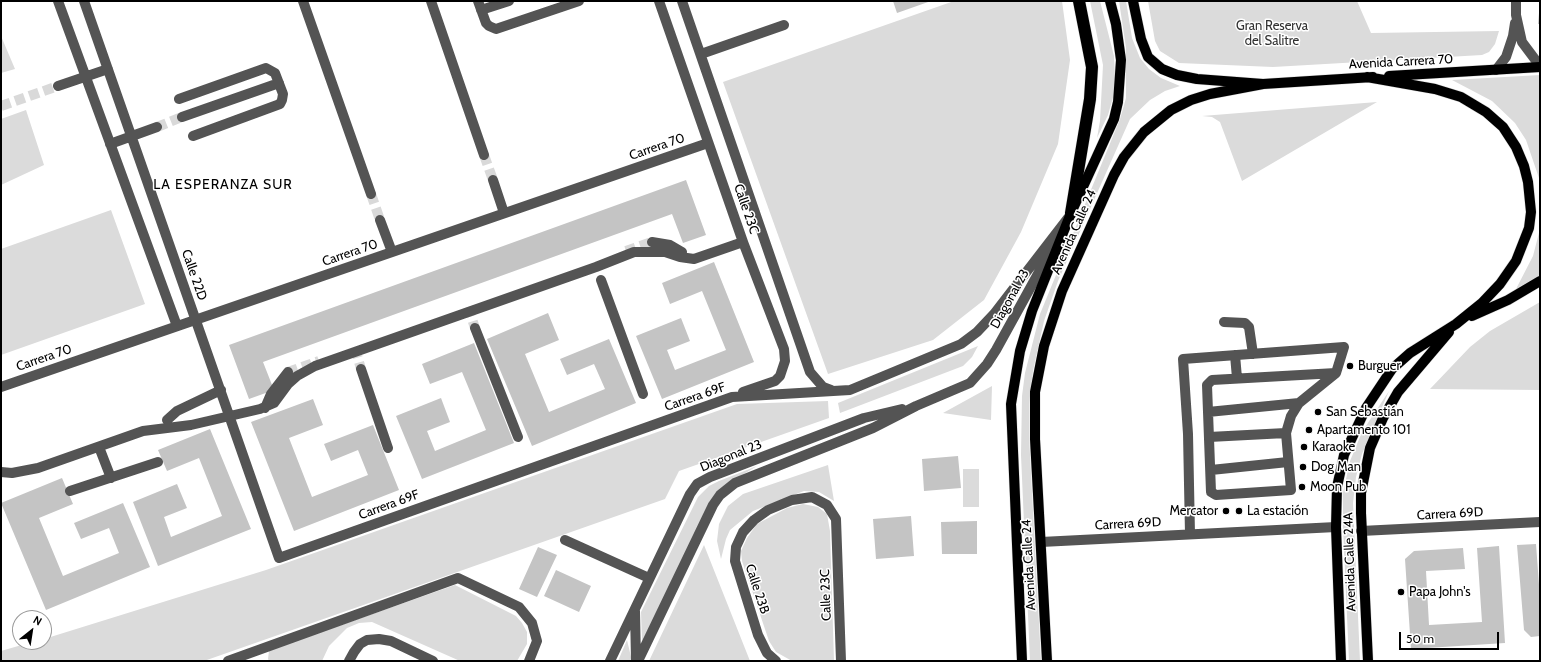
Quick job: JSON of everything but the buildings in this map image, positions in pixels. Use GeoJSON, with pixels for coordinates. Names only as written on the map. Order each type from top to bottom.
{"type":"FeatureCollection","features":[{"type":"Feature","properties":{"kind":"highway"},"geometry":{"type":"LineString","coordinates":[[1071,213],[1092,78],[1090,51],[1079,1]]}},
{"type":"Feature","properties":{"kind":"main road","name":"Avenida Calle 24"},"geometry":{"type":"LineString","coordinates":[[1022,661],[1011,404],[1017,364],[1032,311],[1071,213],[1106,136],[1118,102],[1121,60],[1116,24],[1110,1]]}},
{"type":"Feature","properties":{"kind":"main road"},"geometry":{"type":"LineString","coordinates":[[1133,1],[1144,49],[1153,63],[1162,69],[1177,75],[1197,79],[1264,84]]}},
{"type":"Feature","properties":{"kind":"main road","name":"Avenida Carrera 70"},"geometry":{"type":"LineString","coordinates":[[1264,84],[1540,66]]}},
{"type":"Feature","properties":{"kind":"main road"},"geometry":{"type":"LineString","coordinates":[[1367,77],[1424,86],[1461,97],[1486,112],[1502,127],[1516,147],[1524,166],[1528,182],[1531,212],[1529,228],[1516,261],[1500,284],[1482,303],[1456,324]]}},
{"type":"Feature","properties":{"kind":"main road","name":"Avenida Calle 24"},"geometry":{"type":"LineString","coordinates":[[1047,661],[1040,542],[1035,411],[1037,376],[1053,315],[1062,291],[1114,175],[1124,157],[1139,138],[1157,120],[1171,110],[1191,100],[1210,94],[1264,84]]}},
{"type":"Feature","properties":{"kind":"main road"},"geometry":{"type":"LineString","coordinates":[[1456,324],[1508,300],[1540,281]]}},
{"type":"Feature","properties":{"kind":"main road","name":"Avenida Calle 24A"},"geometry":{"type":"LineString","coordinates":[[1341,661],[1336,527],[1337,487],[1344,455],[1354,431],[1377,388],[1392,369],[1410,353],[1456,324]]}},
{"type":"Feature","properties":{"kind":"main road","name":"Avenida Calle 24A"},"geometry":{"type":"LineString","coordinates":[[1368,661],[1361,531],[1361,493],[1370,448],[1382,418],[1398,392],[1456,324]]}},
{"type":"Feature","properties":{"kind":"street"},"geometry":{"type":"LineString","coordinates":[[58,1],[177,326]]}},
{"type":"Feature","properties":{"kind":"street","name":"Calle 22D"},"geometry":{"type":"LineString","coordinates":[[84,1],[279,558]]}},
{"type":"Feature","properties":{"kind":"street"},"geometry":{"type":"LineString","coordinates":[[303,1],[371,194]]}},
{"type":"Feature","properties":{"kind":"street"},"geometry":{"type":"LineString","coordinates":[[431,1],[484,155]]}},
{"type":"Feature","properties":{"kind":"street"},"geometry":{"type":"LineString","coordinates":[[509,1],[480,6],[489,26],[499,28],[579,1]]}},
{"type":"Feature","properties":{"kind":"street","name":"Calle 23C"},"geometry":{"type":"LineString","coordinates":[[659,1],[743,242],[784,349],[785,361],[780,376],[775,381],[732,396]]}},
{"type":"Feature","properties":{"kind":"street","name":"Calle 23C"},"geometry":{"type":"LineString","coordinates":[[682,1],[810,372],[823,387],[833,391]]}},
{"type":"Feature","properties":{"kind":"street"},"geometry":{"type":"LineString","coordinates":[[1496,70],[1506,57],[1510,48],[1516,15],[1516,1]]}},
{"type":"Feature","properties":{"kind":"street"},"geometry":{"type":"LineString","coordinates":[[1516,15],[1522,42],[1540,66]]}},
{"type":"Feature","properties":{"kind":"street"},"geometry":{"type":"LineString","coordinates":[[701,54],[784,25]]}},
{"type":"Feature","properties":{"kind":"street"},"geometry":{"type":"LineString","coordinates":[[179,99],[266,68],[276,73],[283,97],[280,104],[193,136]]}},
{"type":"Feature","properties":{"kind":"street"},"geometry":{"type":"LineString","coordinates":[[58,86],[108,69]]}},
{"type":"Feature","properties":{"kind":"street"},"geometry":{"type":"LineString","coordinates":[[182,118],[279,82]]}},
{"type":"Feature","properties":{"kind":"street"},"geometry":{"type":"LineString","coordinates":[[110,144],[156,127]]}},
{"type":"Feature","properties":{"kind":"street","name":"Carrera 70"},"geometry":{"type":"LineString","coordinates":[[1,387],[708,143]]}},
{"type":"Feature","properties":{"kind":"street"},"geometry":{"type":"LineString","coordinates":[[493,180],[504,213]]}},
{"type":"Feature","properties":{"kind":"street","name":"Carrera 69F"},"geometry":{"type":"LineString","coordinates":[[279,558],[732,396],[850,390],[961,344],[977,332],[994,314],[1071,213]]}},
{"type":"Feature","properties":{"kind":"street","name":"Diagonal 23"},"geometry":{"type":"LineString","coordinates":[[637,661],[720,495],[735,483],[873,428],[916,406],[970,383],[987,364],[1071,213]]}},
{"type":"Feature","properties":{"kind":"street"},"geometry":{"type":"LineString","coordinates":[[380,220],[392,252]]}},
{"type":"Feature","properties":{"kind":"street"},"geometry":{"type":"LineString","coordinates":[[652,242],[670,246],[694,259]]}},
{"type":"Feature","properties":{"kind":"street"},"geometry":{"type":"LineString","coordinates":[[1,472],[12,473],[38,468],[143,431],[191,425],[229,415],[265,408],[274,403],[297,376],[315,366],[596,267],[634,252],[665,252],[680,257],[694,259],[743,242]]}},
{"type":"Feature","properties":{"kind":"street"},"geometry":{"type":"LineString","coordinates":[[601,280],[643,394]]}},
{"type":"Feature","properties":{"kind":"street"},"geometry":{"type":"LineString","coordinates":[[1224,322],[1245,323],[1249,327],[1253,354]]}},
{"type":"Feature","properties":{"kind":"street"},"geometry":{"type":"LineString","coordinates":[[475,328],[518,437]]}},
{"type":"Feature","properties":{"kind":"street"},"geometry":{"type":"LineString","coordinates":[[1190,534],[1188,434],[1183,359],[1344,347],[1336,373],[1299,403],[1291,416],[1286,433],[1291,490],[1216,496],[1211,492],[1207,385],[1212,380],[1336,373]]}},
{"type":"Feature","properties":{"kind":"street"},"geometry":{"type":"LineString","coordinates":[[1235,355],[1237,378]]}},
{"type":"Feature","properties":{"kind":"street"},"geometry":{"type":"LineString","coordinates":[[361,369],[388,448]]}},
{"type":"Feature","properties":{"kind":"street"},"geometry":{"type":"LineString","coordinates":[[265,408],[271,394],[288,372]]}},
{"type":"Feature","properties":{"kind":"street"},"geometry":{"type":"LineString","coordinates":[[167,420],[177,411],[221,390]]}},
{"type":"Feature","properties":{"kind":"street"},"geometry":{"type":"LineString","coordinates":[[1208,412],[1299,403]]}},
{"type":"Feature","properties":{"kind":"street","name":"Diagonal 23"},"geometry":{"type":"LineString","coordinates":[[610,661],[690,494],[702,480],[864,418],[916,406]]}},
{"type":"Feature","properties":{"kind":"street"},"geometry":{"type":"LineString","coordinates":[[1209,437],[1286,433]]}},
{"type":"Feature","properties":{"kind":"street"},"geometry":{"type":"LineString","coordinates":[[99,447],[110,478]]}},
{"type":"Feature","properties":{"kind":"street"},"geometry":{"type":"LineString","coordinates":[[70,491],[158,462]]}},
{"type":"Feature","properties":{"kind":"street"},"geometry":{"type":"LineString","coordinates":[[1210,470],[1288,462]]}},
{"type":"Feature","properties":{"kind":"street","name":"Calle 23C"},"geometry":{"type":"LineString","coordinates":[[743,532],[754,520],[768,510],[792,500],[812,497],[827,505],[836,519],[837,528],[841,661]]}},
{"type":"Feature","properties":{"kind":"street","name":"Carrera 69D"},"geometry":{"type":"LineString","coordinates":[[1361,531],[1540,522]]}},
{"type":"Feature","properties":{"kind":"street","name":"Carrera 69D"},"geometry":{"type":"LineString","coordinates":[[1040,542],[1336,527]]}},
{"type":"Feature","properties":{"kind":"street","name":"Calle 23B"},"geometry":{"type":"LineString","coordinates":[[743,532],[736,547],[735,561],[758,635],[767,653],[776,661]]}},
{"type":"Feature","properties":{"kind":"street"},"geometry":{"type":"LineString","coordinates":[[566,540],[649,578]]}},
{"type":"Feature","properties":{"kind":"street"},"geometry":{"type":"LineString","coordinates":[[236,660],[458,578],[519,607],[532,623],[537,641],[529,661]]}},
{"type":"Feature","properties":{"kind":"street"},"geometry":{"type":"LineString","coordinates":[[635,609],[637,661]]}},
{"type":"Feature","properties":{"kind":"street"},"geometry":{"type":"LineString","coordinates":[[349,661],[360,644],[368,640],[379,639],[391,641],[433,661]]}},
{"type":"Feature","properties":{"kind":"green space"},"geometry":{"type":"Polygon","coordinates":[[[954,1],[1062,1],[1070,60],[1058,144],[1021,232],[984,300],[933,340],[828,374],[723,82],[954,1]]]}},
{"type":"Feature","properties":{"kind":"green space"},"geometry":{"type":"Polygon","coordinates":[[[1090,1],[1100,1],[1114,56],[1114,94],[1108,115],[1097,138],[1100,121],[1103,65],[1090,1]]]}},
{"type":"Feature","properties":{"kind":"green space"},"geometry":{"type":"Polygon","coordinates":[[[1119,1],[1126,1],[1132,38],[1140,58],[1149,69],[1161,78],[1180,86],[1165,91],[1150,100],[1130,119],[1058,281],[1044,321],[1033,371],[1029,404],[1029,436],[1041,661],[1030,661],[1021,455],[1022,396],[1025,373],[1040,314],[1120,119],[1126,98],[1126,48],[1119,1]]]}},
{"type":"Feature","properties":{"kind":"green space","name":"Gran Reserva del Salitre"},"geometry":{"type":"Polygon","coordinates":[[[1148,1],[1357,1],[1371,33],[1499,31],[1495,44],[1489,52],[1482,55],[1273,67],[1179,63],[1160,51],[1155,41],[1148,1]]]}},
{"type":"Feature","properties":{"kind":"green space"},"geometry":{"type":"Polygon","coordinates":[[[1,36],[15,69],[1,73],[1,36]]]}},
{"type":"Feature","properties":{"kind":"green space"},"geometry":{"type":"Polygon","coordinates":[[[1540,75],[1540,181],[1526,140],[1515,123],[1492,101],[1452,80],[1540,75]]]}},
{"type":"Feature","properties":{"kind":"green space"},"geometry":{"type":"Polygon","coordinates":[[[1377,102],[1242,181],[1220,122],[1212,117],[1202,116],[1377,102]]]}},
{"type":"Feature","properties":{"kind":"green space"},"geometry":{"type":"Polygon","coordinates":[[[26,110],[44,165],[1,185],[1,119],[26,110]]]}},
{"type":"Feature","properties":{"kind":"green space"},"geometry":{"type":"Polygon","coordinates":[[[111,210],[145,304],[1,355],[1,249],[111,210]]]}},
{"type":"Feature","properties":{"kind":"green space"},"geometry":{"type":"Polygon","coordinates":[[[1540,229],[1540,275],[1516,289],[1533,256],[1540,229]]]}},
{"type":"Feature","properties":{"kind":"green space"},"geometry":{"type":"Polygon","coordinates":[[[1540,302],[1540,390],[1430,389],[1470,347],[1490,331],[1540,302]]]}},
{"type":"Feature","properties":{"kind":"green space"},"geometry":{"type":"Polygon","coordinates":[[[978,346],[972,357],[963,366],[840,413],[838,403],[978,346]]]}},
{"type":"Feature","properties":{"kind":"green space"},"geometry":{"type":"Polygon","coordinates":[[[992,386],[991,420],[943,413],[992,386]]]}},
{"type":"Feature","properties":{"kind":"green space"},"geometry":{"type":"Polygon","coordinates":[[[1389,391],[1362,454],[1356,477],[1353,503],[1360,661],[1349,661],[1343,527],[1343,493],[1350,461],[1362,432],[1389,391]]]}},
{"type":"Feature","properties":{"kind":"green space"},"geometry":{"type":"Polygon","coordinates":[[[828,401],[829,418],[679,471],[665,499],[204,661],[1,661],[1,651],[12,648],[12,650],[52,650],[52,637],[266,570],[737,404],[828,401]]]}},
{"type":"Feature","properties":{"kind":"green space"},"geometry":{"type":"Polygon","coordinates":[[[828,465],[834,501],[819,492],[804,491],[753,511],[730,530],[721,559],[717,541],[719,524],[728,506],[743,494],[828,465]]]}},
{"type":"Feature","properties":{"kind":"green space"},"geometry":{"type":"Polygon","coordinates":[[[757,466],[724,486],[642,641],[641,612],[698,497],[709,486],[757,466]]]}},
{"type":"Feature","properties":{"kind":"green space"},"geometry":{"type":"Polygon","coordinates":[[[963,469],[979,469],[979,507],[963,507],[963,469]]]}},
{"type":"Feature","properties":{"kind":"green space"},"geometry":{"type":"Polygon","coordinates":[[[803,504],[818,507],[827,514],[830,531],[834,661],[792,661],[776,652],[769,641],[742,561],[741,551],[747,538],[757,524],[787,508],[803,504]]]}},
{"type":"Feature","properties":{"kind":"green space"},"geometry":{"type":"Polygon","coordinates":[[[704,545],[750,661],[649,661],[704,545]]]}},
{"type":"Feature","properties":{"kind":"green space"},"geometry":{"type":"Polygon","coordinates":[[[455,585],[516,616],[522,623],[527,632],[527,644],[517,661],[460,661],[372,622],[359,623],[347,628],[329,646],[322,661],[269,661],[268,659],[269,651],[273,649],[455,585]]]}},
{"type":"Feature","properties":{"kind":"green space"},"geometry":{"type":"Polygon","coordinates":[[[627,640],[632,661],[618,661],[627,640]]]}},
{"type":"Feature","properties":{"kind":"tunnel"},"geometry":{"type":"LineString","coordinates":[[1,106],[58,86]]}},
{"type":"Feature","properties":{"kind":"tunnel"},"geometry":{"type":"LineString","coordinates":[[157,127],[182,117]]}},
{"type":"Feature","properties":{"kind":"tunnel"},"geometry":{"type":"LineString","coordinates":[[484,155],[493,180]]}},
{"type":"Feature","properties":{"kind":"tunnel"},"geometry":{"type":"LineString","coordinates":[[371,194],[380,220]]}},
{"type":"Feature","properties":{"kind":"tunnel"},"geometry":{"type":"LineString","coordinates":[[626,251],[652,242]]}},
{"type":"Feature","properties":{"kind":"tunnel"},"geometry":{"type":"LineString","coordinates":[[468,307],[475,328]]}},
{"type":"Feature","properties":{"kind":"tunnel"},"geometry":{"type":"LineString","coordinates":[[355,348],[361,369]]}},
{"type":"Feature","properties":{"kind":"tunnel"},"geometry":{"type":"LineString","coordinates":[[288,372],[319,361]]}},
{"type":"Feature","properties":{"kind":"place","name":"Burguer"},"geometry":{"type":"Point","coordinates":[1350,366]}},
{"type":"Feature","properties":{"kind":"place","name":"San Sebastián"},"geometry":{"type":"Point","coordinates":[1318,412]}},
{"type":"Feature","properties":{"kind":"place","name":"Apartamento 101"},"geometry":{"type":"Point","coordinates":[1309,430]}},
{"type":"Feature","properties":{"kind":"place","name":"Karaoke"},"geometry":{"type":"Point","coordinates":[1304,447]}},
{"type":"Feature","properties":{"kind":"place","name":"Dog Man"},"geometry":{"type":"Point","coordinates":[1303,467]}},
{"type":"Feature","properties":{"kind":"place","name":"Moon Pub"},"geometry":{"type":"Point","coordinates":[1302,487]}},
{"type":"Feature","properties":{"kind":"place","name":"Mercator"},"geometry":{"type":"Point","coordinates":[1226,511]}},
{"type":"Feature","properties":{"kind":"place","name":"La estación"},"geometry":{"type":"Point","coordinates":[1239,511]}},
{"type":"Feature","properties":{"kind":"place","name":"Papa John's"},"geometry":{"type":"Point","coordinates":[1401,592]}},
{"type":"Feature","properties":{"kind":"district","name":"LA ESPERANZA SUR"},"geometry":{"type":"Point","coordinates":[223,185]}}]}
